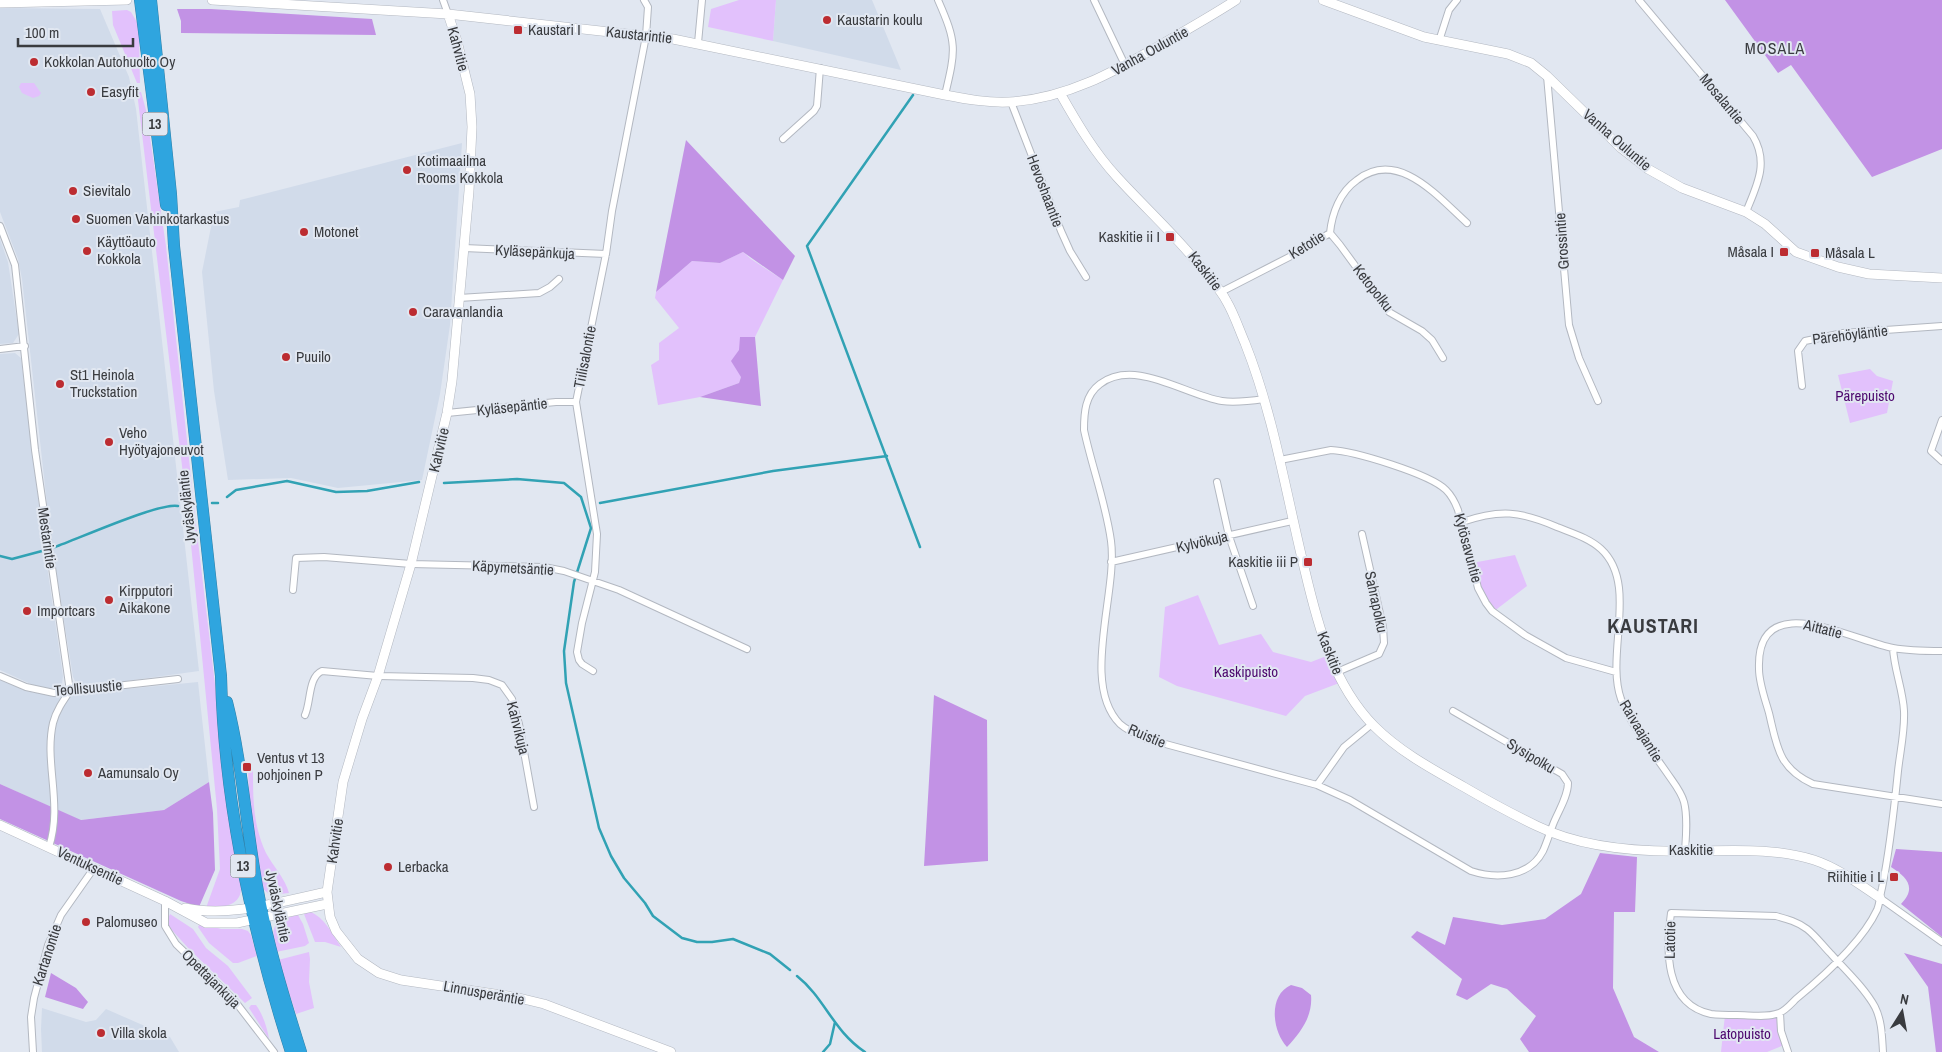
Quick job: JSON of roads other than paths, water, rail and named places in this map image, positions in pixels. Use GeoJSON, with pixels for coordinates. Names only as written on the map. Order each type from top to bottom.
{"type":"FeatureCollection","features":[{"type":"Feature","properties":{"kind":"highway","name":"Jyväskyläntie"},"geometry":{"type":"LineString","coordinates":[[140,0],[164,194],[174,246]]}},
{"type":"Feature","properties":{"kind":"highway","name":"Jyväskyläntie"},"geometry":{"type":"LineString","coordinates":[[152,0],[171,194],[174,246],[221,676],[222,711],[230,777],[272,990],[291,1052]]}},
{"type":"Feature","properties":{"kind":"highway","name":"Jyväskyläntie"},"geometry":{"type":"LineString","coordinates":[[259,919],[301,1052]]}},
{"type":"Feature","properties":{"kind":"street"},"geometry":{"type":"LineString","coordinates":[[0,3],[127,0]]}},
{"type":"Feature","properties":{"kind":"street","name":"Kaustarintie"},"geometry":{"type":"LineString","coordinates":[[212,0],[257,1],[448,14],[646,36],[698,43],[985,102],[1011,102],[1060,93]]}},
{"type":"Feature","properties":{"kind":"street","name":"Kahvitie"},"geometry":{"type":"LineString","coordinates":[[327,892],[343,782],[412,564],[447,414],[455,352],[469,191],[472,127],[470,94],[443,0]]}},
{"type":"Feature","properties":{"kind":"street","name":"Tiilisalontie"},"geometry":{"type":"LineString","coordinates":[[593,670],[582,664],[577,652],[596,562],[596,522],[576,402],[606,254],[612,211],[646,36],[648,7],[644,0]]}},
{"type":"Feature","properties":{"kind":"street"},"geometry":{"type":"LineString","coordinates":[[698,43],[702,0]]}},
{"type":"Feature","properties":{"kind":"street"},"geometry":{"type":"LineString","coordinates":[[938,0],[947,21],[954,46],[945,95]]}},
{"type":"Feature","properties":{"kind":"street"},"geometry":{"type":"LineString","coordinates":[[1094,0],[1125,65]]}},
{"type":"Feature","properties":{"kind":"street","name":"Vanha Ouluntie"},"geometry":{"type":"LineString","coordinates":[[1060,93],[1094,82],[1212,16],[1236,0]]}},
{"type":"Feature","properties":{"kind":"street","name":"Vanha Ouluntie"},"geometry":{"type":"LineString","coordinates":[[1323,0],[1424,38],[1508,54],[1531,63],[1547,76],[1621,148],[1648,169],[1682,188],[1746,212],[1765,224],[1796,252],[1838,267],[1869,274],[1942,278]]}},
{"type":"Feature","properties":{"kind":"street"},"geometry":{"type":"LineString","coordinates":[[1439,40],[1449,10],[1457,0]]}},
{"type":"Feature","properties":{"kind":"street","name":"Mosalantie"},"geometry":{"type":"LineString","coordinates":[[1639,0],[1739,118],[1760,146],[1762,154],[1761,171],[1746,212]]}},
{"type":"Feature","properties":{"kind":"street"},"geometry":{"type":"LineString","coordinates":[[783,139],[817,106],[820,68]]}},
{"type":"Feature","properties":{"kind":"street","name":"Grossintie"},"geometry":{"type":"LineString","coordinates":[[1547,76],[1570,325],[1579,358],[1598,401]]}},
{"type":"Feature","properties":{"kind":"street","name":"Kaskitie"},"geometry":{"type":"LineString","coordinates":[[1060,93],[1099,156],[1190,251],[1226,300],[1255,368],[1264,399],[1280,460],[1292,521],[1326,649],[1353,699],[1372,724],[1403,751],[1433,770],[1584,842],[1609,846],[1685,851],[1730,850],[1790,854],[1816,861],[1842,873],[1880,898]]}},
{"type":"Feature","properties":{"kind":"street","name":"Hevoshaantie"},"geometry":{"type":"LineString","coordinates":[[1011,102],[1061,231],[1070,251],[1086,277]]}},
{"type":"Feature","properties":{"kind":"street","name":"Ketotie"},"geometry":{"type":"LineString","coordinates":[[1220,292],[1298,253],[1330,233],[1334,212],[1341,197],[1350,185],[1361,176],[1374,170],[1387,168],[1412,176],[1468,223]]}},
{"type":"Feature","properties":{"kind":"street","name":"Mestarintie"},"geometry":{"type":"LineString","coordinates":[[0,226],[14,264],[25,346],[35,450],[70,691]]}},
{"type":"Feature","properties":{"kind":"street","name":"Ketopolku"},"geometry":{"type":"LineString","coordinates":[[1330,233],[1389,312],[1422,331],[1432,340],[1443,358]]}},
{"type":"Feature","properties":{"kind":"street","name":"Kyläsepänkuja"},"geometry":{"type":"LineString","coordinates":[[464,248],[606,254]]}},
{"type":"Feature","properties":{"kind":"street"},"geometry":{"type":"LineString","coordinates":[[459,298],[539,293],[550,287],[558,279]]}},
{"type":"Feature","properties":{"kind":"street","name":"Pärehöyläntie"},"geometry":{"type":"LineString","coordinates":[[1802,386],[1798,351],[1805,341],[1843,333],[1942,326]]}},
{"type":"Feature","properties":{"kind":"street"},"geometry":{"type":"LineString","coordinates":[[0,349],[25,346]]}},
{"type":"Feature","properties":{"kind":"street","name":"Ruistie"},"geometry":{"type":"LineString","coordinates":[[1264,399],[1235,402],[1223,401],[1208,398],[1147,377],[1131,375],[1113,377],[1097,387],[1090,395],[1084,416],[1084,430],[1111,543],[1102,663],[1104,697],[1111,712],[1120,724],[1147,739],[1317,785],[1350,800],[1458,864],[1481,874],[1502,876],[1514,874],[1531,865],[1542,852],[1552,828]]}},
{"type":"Feature","properties":{"kind":"street","name":"Kyläsepäntie"},"geometry":{"type":"LineString","coordinates":[[447,414],[556,402],[576,402]]}},
{"type":"Feature","properties":{"kind":"street"},"geometry":{"type":"LineString","coordinates":[[1942,420],[1931,451],[1942,461]]}},
{"type":"Feature","properties":{"kind":"street","name":"Kytösavuntie"},"geometry":{"type":"LineString","coordinates":[[1280,460],[1331,450],[1350,452],[1436,483],[1446,490],[1454,500],[1462,522],[1478,588],[1482,598],[1492,611],[1525,635],[1566,658],[1616,672]]}},
{"type":"Feature","properties":{"kind":"street"},"geometry":{"type":"LineString","coordinates":[[1216,482],[1229,536],[1253,606]]}},
{"type":"Feature","properties":{"kind":"street","name":"Raivaajantie"},"geometry":{"type":"LineString","coordinates":[[1462,522],[1483,515],[1508,512],[1555,526],[1591,541],[1602,549],[1612,564],[1618,582],[1620,602],[1616,672],[1620,697],[1629,716],[1682,794],[1686,811],[1685,851]]}},
{"type":"Feature","properties":{"kind":"street","name":"Kylvökuja"},"geometry":{"type":"LineString","coordinates":[[1111,562],[1292,521]]}},
{"type":"Feature","properties":{"kind":"street","name":"Sahrapolku"},"geometry":{"type":"LineString","coordinates":[[1337,672],[1378,654],[1384,643],[1383,627],[1362,534]]}},
{"type":"Feature","properties":{"kind":"street","name":"Käpymetsäntie"},"geometry":{"type":"LineString","coordinates":[[294,590],[296,558],[348,558],[412,564],[544,567],[564,571],[619,590],[746,649]]}},
{"type":"Feature","properties":{"kind":"street","name":"Aittatie"},"geometry":{"type":"LineString","coordinates":[[1942,652],[1893,648],[1815,625],[1791,622],[1772,630],[1765,638],[1759,656],[1759,670],[1780,752],[1784,763],[1793,772],[1813,784],[1942,804]]}},
{"type":"Feature","properties":{"kind":"street"},"geometry":{"type":"LineString","coordinates":[[1788,1052],[1781,1031],[1780,1013],[1824,975],[1863,932],[1877,910],[1887,868],[1904,711],[1893,648]]}},
{"type":"Feature","properties":{"kind":"street"},"geometry":{"type":"LineString","coordinates":[[305,714],[313,680],[319,672],[378,676]]}},
{"type":"Feature","properties":{"kind":"street","name":"Teollisuustie"},"geometry":{"type":"LineString","coordinates":[[0,676],[26,688],[54,693],[178,679]]}},
{"type":"Feature","properties":{"kind":"street","name":"Kahvikuja"},"geometry":{"type":"LineString","coordinates":[[378,676],[473,678],[490,680],[502,685],[512,699],[519,724],[534,807]]}},
{"type":"Feature","properties":{"kind":"street"},"geometry":{"type":"LineString","coordinates":[[49,847],[54,833],[55,816],[51,737],[53,720],[70,691]]}},
{"type":"Feature","properties":{"kind":"street","name":"Sysipolku"},"geometry":{"type":"LineString","coordinates":[[1453,710],[1566,778],[1568,787],[1552,828]]}},
{"type":"Feature","properties":{"kind":"street"},"geometry":{"type":"LineString","coordinates":[[1317,785],[1344,747],[1372,724]]}},
{"type":"Feature","properties":{"kind":"street","name":"Ventuksentie"},"geometry":{"type":"LineString","coordinates":[[0,825],[179,907],[206,923],[237,923],[259,919]]}},
{"type":"Feature","properties":{"kind":"street","name":"Kartanontie"},"geometry":{"type":"LineString","coordinates":[[32,1052],[31,1017],[48,945],[61,914],[94,868]]}},
{"type":"Feature","properties":{"kind":"street"},"geometry":{"type":"LineString","coordinates":[[256,906],[327,892]]}},
{"type":"Feature","properties":{"kind":"street","name":"Linnusperäntie"},"geometry":{"type":"LineString","coordinates":[[327,892],[327,904],[336,931],[358,959],[379,973],[401,980],[515,997],[544,1004],[671,1052]]}},
{"type":"Feature","properties":{"kind":"street"},"geometry":{"type":"LineString","coordinates":[[1880,898],[1942,942]]}},
{"type":"Feature","properties":{"kind":"street","name":"Opettajankuja"},"geometry":{"type":"LineString","coordinates":[[166,901],[166,926],[176,944],[234,1000],[274,1052]]}},
{"type":"Feature","properties":{"kind":"street"},"geometry":{"type":"LineString","coordinates":[[259,919],[327,904]]}},
{"type":"Feature","properties":{"kind":"street","name":"Ventuksentie"},"geometry":{"type":"LineString","coordinates":[[179,907],[210,912],[224,912],[256,906]]}},
{"type":"Feature","properties":{"kind":"street","name":"Latotie"},"geometry":{"type":"LineString","coordinates":[[1780,1013],[1760,1015],[1711,1014],[1699,1010],[1686,1002],[1676,988],[1671,973],[1668,952],[1671,913],[1776,916],[1791,920],[1807,929],[1837,961]]}},
{"type":"Feature","properties":{"kind":"street"},"geometry":{"type":"LineString","coordinates":[[1837,961],[1863,990],[1875,1008],[1881,1025],[1883,1052]]}},
{"type":"Feature","properties":{"kind":"waterway"},"geometry":{"type":"LineString","coordinates":[[913,95],[807,246],[920,547]]}},
{"type":"Feature","properties":{"kind":"waterway"},"geometry":{"type":"LineString","coordinates":[[600,503],[773,471],[887,456]]}},
{"type":"Feature","properties":{"kind":"waterway"},"geometry":{"type":"LineString","coordinates":[[444,483],[517,479],[564,483],[581,497],[591,528],[574,582],[564,651],[566,683],[599,828],[611,856],[624,878],[645,903],[653,916],[682,938],[697,942],[733,939],[770,954],[790,970]]}},
{"type":"Feature","properties":{"kind":"waterway"},"geometry":{"type":"LineString","coordinates":[[227,497],[236,490],[287,481],[336,492],[367,491],[419,482]]}},
{"type":"Feature","properties":{"kind":"waterway"},"geometry":{"type":"LineString","coordinates":[[212,503],[218,503]]}},
{"type":"Feature","properties":{"kind":"waterway"},"geometry":{"type":"LineString","coordinates":[[188,505],[193,505]]}},
{"type":"Feature","properties":{"kind":"waterway"},"geometry":{"type":"LineString","coordinates":[[55,547],[137,515],[168,506],[178,506]]}},
{"type":"Feature","properties":{"kind":"waterway"},"geometry":{"type":"LineString","coordinates":[[0,556],[12,559],[42,551]]}},
{"type":"Feature","properties":{"kind":"waterway"},"geometry":{"type":"LineString","coordinates":[[797,976],[815,994],[845,1034],[865,1052]]}},
{"type":"Feature","properties":{"kind":"waterway"},"geometry":{"type":"LineString","coordinates":[[823,1052],[830,1044],[835,1022]]}},
{"type":"Feature","properties":{"kind":"place","name":"Kaustarin koulu"},"geometry":{"type":"Point","coordinates":[827,20]}},
{"type":"Feature","properties":{"kind":"place","name":"Kaustari I"},"geometry":{"type":"Point","coordinates":[518,30]}},
{"type":"Feature","properties":{"kind":"place","name":"Kokkolan Autohuolto Oy"},"geometry":{"type":"Point","coordinates":[34,62]}},
{"type":"Feature","properties":{"kind":"place","name":"Easyfit"},"geometry":{"type":"Point","coordinates":[91,92]}},
{"type":"Feature","properties":{"kind":"place","name":"Kotimaailma Rooms Kokkola"},"geometry":{"type":"Point","coordinates":[407,170]}},
{"type":"Feature","properties":{"kind":"place","name":"Sievitalo"},"geometry":{"type":"Point","coordinates":[73,191]}},
{"type":"Feature","properties":{"kind":"place","name":"Suomen Vahinkotarkastus"},"geometry":{"type":"Point","coordinates":[76,219]}},
{"type":"Feature","properties":{"kind":"place","name":"Motonet"},"geometry":{"type":"Point","coordinates":[304,232]}},
{"type":"Feature","properties":{"kind":"place","name":"Kaskitie ii I"},"geometry":{"type":"Point","coordinates":[1170,237]}},
{"type":"Feature","properties":{"kind":"place","name":"Käyttöauto Kokkola"},"geometry":{"type":"Point","coordinates":[87,251]}},
{"type":"Feature","properties":{"kind":"place","name":"Måsala I"},"geometry":{"type":"Point","coordinates":[1784,252]}},
{"type":"Feature","properties":{"kind":"place","name":"Måsala L"},"geometry":{"type":"Point","coordinates":[1815,253]}},
{"type":"Feature","properties":{"kind":"place","name":"Caravanlandia"},"geometry":{"type":"Point","coordinates":[413,312]}},
{"type":"Feature","properties":{"kind":"place","name":"Puuilo"},"geometry":{"type":"Point","coordinates":[286,357]}},
{"type":"Feature","properties":{"kind":"place","name":"St1 Heinola Truckstation"},"geometry":{"type":"Point","coordinates":[60,384]}},
{"type":"Feature","properties":{"kind":"place","name":"Veho Hyötyajoneuvot"},"geometry":{"type":"Point","coordinates":[109,442]}},
{"type":"Feature","properties":{"kind":"place","name":"Kaskitie iii P"},"geometry":{"type":"Point","coordinates":[1308,562]}},
{"type":"Feature","properties":{"kind":"place","name":"Kirpputori Aikakone"},"geometry":{"type":"Point","coordinates":[109,600]}},
{"type":"Feature","properties":{"kind":"place","name":"Importcars"},"geometry":{"type":"Point","coordinates":[27,611]}},
{"type":"Feature","properties":{"kind":"place","name":"Ventus vt 13 pohjoinen P"},"geometry":{"type":"Point","coordinates":[247,767]}},
{"type":"Feature","properties":{"kind":"place","name":"Aamunsalo Oy"},"geometry":{"type":"Point","coordinates":[88,773]}},
{"type":"Feature","properties":{"kind":"place","name":"Lerbacka"},"geometry":{"type":"Point","coordinates":[388,867]}},
{"type":"Feature","properties":{"kind":"place","name":"Riihitie i L"},"geometry":{"type":"Point","coordinates":[1894,877]}},
{"type":"Feature","properties":{"kind":"place","name":"Palomuseo"},"geometry":{"type":"Point","coordinates":[86,922]}},
{"type":"Feature","properties":{"kind":"place","name":"Villa skola"},"geometry":{"type":"Point","coordinates":[101,1033]}},
{"type":"Feature","properties":{"kind":"district","name":"MOSALA"},"geometry":{"type":"Point","coordinates":[1775,48]}},
{"type":"Feature","properties":{"kind":"district","name":"KAUSTARI"},"geometry":{"type":"Point","coordinates":[1653,626]}},
{"type":"Feature","properties":{"kind":"park label","name":"Pärepuisto"},"geometry":{"type":"Point","coordinates":[1865,396]}},
{"type":"Feature","properties":{"kind":"park label","name":"Kaskipuisto"},"geometry":{"type":"Point","coordinates":[1246,672]}},
{"type":"Feature","properties":{"kind":"park label","name":"Latopuisto"},"geometry":{"type":"Point","coordinates":[1742,1034]}}]}
